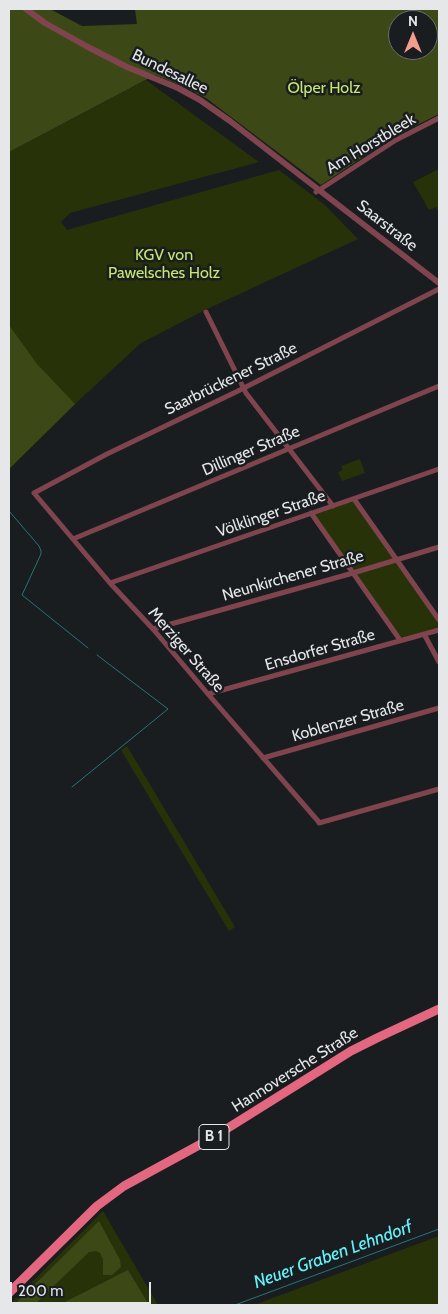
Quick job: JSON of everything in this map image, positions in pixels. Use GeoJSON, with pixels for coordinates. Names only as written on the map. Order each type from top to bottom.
{"type":"FeatureCollection","features":[{"type":"Feature","properties":{"kind":"main road","name":"Hannoversche Straße"},"geometry":{"type":"LineString","coordinates":[[9,1293],[97,1206],[124,1186],[228,1128],[351,1051],[439,1009]]}},
{"type":"Feature","properties":{"kind":"street","name":"Bundesallee"},"geometry":{"type":"LineString","coordinates":[[26,9],[45,23],[86,46],[200,100],[317,191]]}},
{"type":"Feature","properties":{"kind":"street","name":"Am Horstbleek"},"geometry":{"type":"LineString","coordinates":[[317,191],[396,140],[439,118]]}},
{"type":"Feature","properties":{"kind":"street","name":"Saarstraße"},"geometry":{"type":"LineString","coordinates":[[317,191],[439,284]]}},
{"type":"Feature","properties":{"kind":"street","name":"Saarbrückener Straße"},"geometry":{"type":"LineString","coordinates":[[34,493],[107,454],[243,388],[439,288]]}},
{"type":"Feature","properties":{"kind":"street"},"geometry":{"type":"LineString","coordinates":[[206,312],[246,393],[333,506]]}},
{"type":"Feature","properties":{"kind":"street","name":"Dillinger Straße"},"geometry":{"type":"LineString","coordinates":[[73,539],[439,386]]}},
{"type":"Feature","properties":{"kind":"street","name":"Völklinger Straße"},"geometry":{"type":"LineString","coordinates":[[110,582],[439,469]]}},
{"type":"Feature","properties":{"kind":"street","name":"Merziger Straße"},"geometry":{"type":"LineString","coordinates":[[34,493],[319,823],[439,789]]}},
{"type":"Feature","properties":{"kind":"street"},"geometry":{"type":"LineString","coordinates":[[354,499],[439,620]]}},
{"type":"Feature","properties":{"kind":"street"},"geometry":{"type":"LineString","coordinates":[[311,513],[400,640]]}},
{"type":"Feature","properties":{"kind":"street","name":"Neunkirchener Straße"},"geometry":{"type":"LineString","coordinates":[[153,629],[439,547]]}},
{"type":"Feature","properties":{"kind":"street","name":"Ensdorfer Straße"},"geometry":{"type":"LineString","coordinates":[[208,694],[439,630]]}},
{"type":"Feature","properties":{"kind":"street"},"geometry":{"type":"LineString","coordinates":[[424,634],[439,662]]}},
{"type":"Feature","properties":{"kind":"street","name":"Koblenzer Straße"},"geometry":{"type":"LineString","coordinates":[[263,758],[439,708]]}},
{"type":"Feature","properties":{"kind":"green space","name":"Ölper Holz"},"geometry":{"type":"Polygon","coordinates":[[[9,9],[50,9],[82,26],[137,24],[135,9],[439,9],[439,114],[395,136],[321,185],[206,98],[155,75],[9,152],[9,9]]]}},
{"type":"Feature","properties":{"kind":"green space","name":"KGV von Pawelsches Holz"},"geometry":{"type":"Polygon","coordinates":[[[146,80],[259,162],[70,213],[61,222],[67,230],[279,170],[325,205],[358,239],[205,310],[141,343],[9,469],[9,152],[146,80]]]}},
{"type":"Feature","properties":{"kind":"green space"},"geometry":{"type":"Polygon","coordinates":[[[439,169],[439,213],[436,207],[429,210],[413,182],[439,169]]]}},
{"type":"Feature","properties":{"kind":"green space"},"geometry":{"type":"Polygon","coordinates":[[[9,325],[37,364],[75,404],[9,469],[9,325]]]}},
{"type":"Feature","properties":{"kind":"green space"},"geometry":{"type":"Polygon","coordinates":[[[360,459],[365,473],[342,481],[338,472],[343,470],[341,466],[360,459]]]}},
{"type":"Feature","properties":{"kind":"green space"},"geometry":{"type":"Polygon","coordinates":[[[354,499],[439,620],[439,630],[400,640],[311,513],[354,499]]]}},
{"type":"Feature","properties":{"kind":"green space"},"geometry":{"type":"Polygon","coordinates":[[[127,746],[235,927],[229,931],[121,750],[127,746]]]}},
{"type":"Feature","properties":{"kind":"green space"},"geometry":{"type":"Polygon","coordinates":[[[103,1211],[158,1305],[9,1305],[103,1211]]]}},
{"type":"Feature","properties":{"kind":"green space"},"geometry":{"type":"Polygon","coordinates":[[[99,1221],[120,1260],[121,1267],[112,1275],[103,1275],[103,1259],[100,1253],[96,1251],[89,1252],[34,1305],[14,1305],[99,1221]]]}},
{"type":"Feature","properties":{"kind":"green space"},"geometry":{"type":"Polygon","coordinates":[[[439,1236],[439,1305],[254,1305],[380,1258],[439,1236]]]}},
{"type":"Feature","properties":{"kind":"green space"},"geometry":{"type":"Polygon","coordinates":[[[128,1270],[149,1305],[59,1305],[128,1270]]]}},
{"type":"Feature","properties":{"kind":"waterway"},"geometry":{"type":"LineString","coordinates":[[9,511],[39,546],[41,551],[22,595],[88,648]]}},
{"type":"Feature","properties":{"kind":"waterway"},"geometry":{"type":"LineString","coordinates":[[72,787],[168,709],[97,655]]}},
{"type":"Feature","properties":{"kind":"waterway","name":"Neuer Graben Lehndorf"},"geometry":{"type":"LineString","coordinates":[[235,1305],[439,1229]]}}]}
